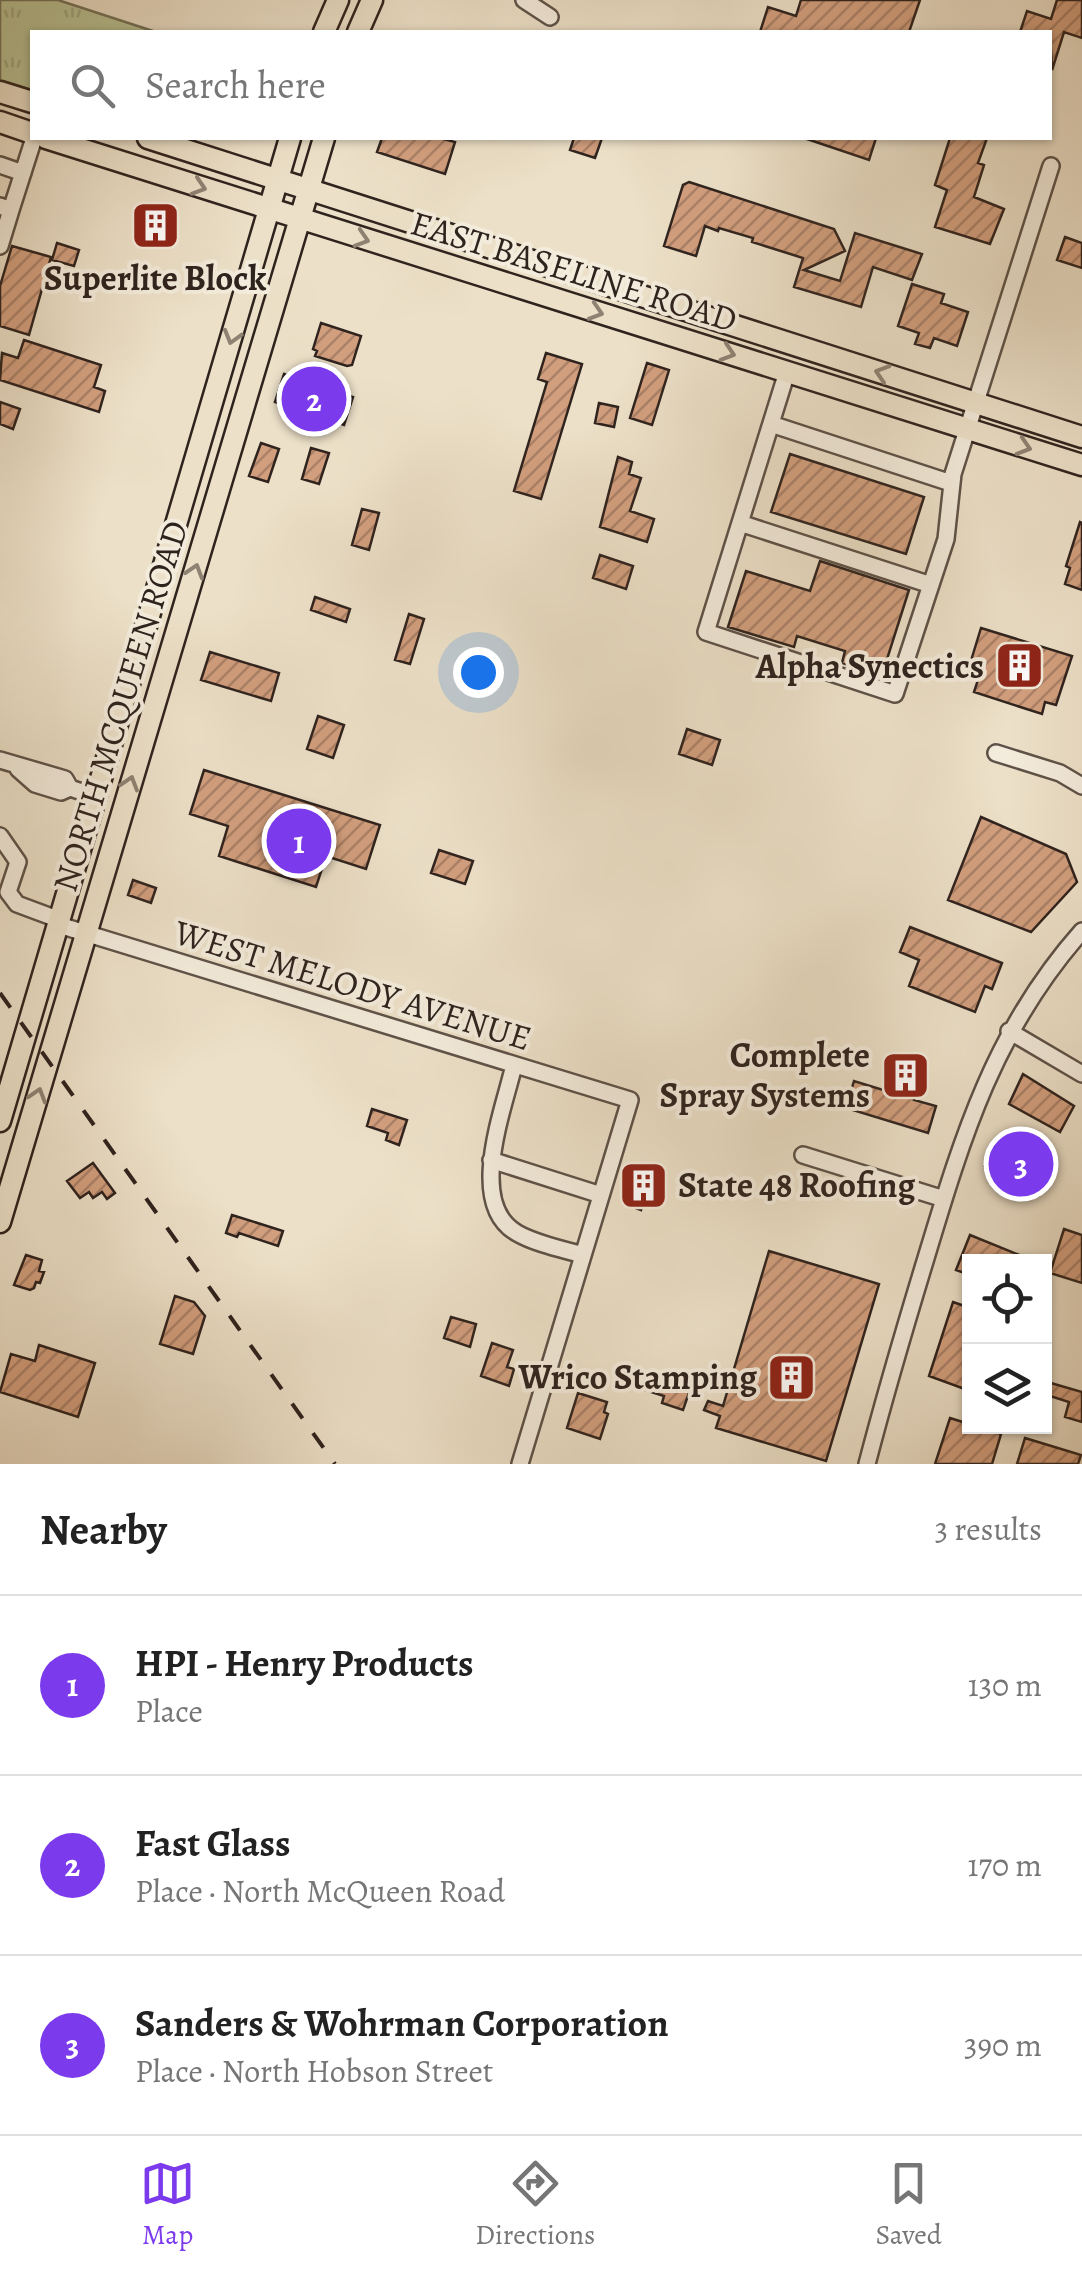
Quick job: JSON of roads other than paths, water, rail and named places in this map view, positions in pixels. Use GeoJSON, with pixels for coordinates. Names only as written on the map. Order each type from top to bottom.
{"type":"FeatureCollection","features":[{"type":"Feature","properties":{"kind":"main road"},"geometry":{"type":"LineString","coordinates":[[325,30],[338,0]]}},
{"type":"Feature","properties":{"kind":"main road"},"geometry":{"type":"LineString","coordinates":[[359,30],[372,0]]}},
{"type":"Feature","properties":{"kind":"main road"},"geometry":{"type":"LineString","coordinates":[[0,92],[30,103]]}},
{"type":"Feature","properties":{"kind":"main road"},"geometry":{"type":"LineString","coordinates":[[0,104],[30,104]]}},
{"type":"Feature","properties":{"kind":"main road"},"geometry":{"type":"LineString","coordinates":[[0,122],[30,134]]}},
{"type":"Feature","properties":{"kind":"main road","name":"EAST BASELINE ROAD"},"geometry":{"type":"LineString","coordinates":[[54,140],[274,194],[305,206],[644,297],[1082,437]]}},
{"type":"Feature","properties":{"kind":"main road","name":"EAST BASELINE ROAD"},"geometry":{"type":"LineString","coordinates":[[152,140],[305,206],[635,323],[1082,466]]}},
{"type":"Feature","properties":{"kind":"main road","name":"NORTH MCQUEEN ROAD"},"geometry":{"type":"LineString","coordinates":[[0,1121],[289,140]]}},
{"type":"Feature","properties":{"kind":"main road","name":"NORTH MCQUEEN ROAD"},"geometry":{"type":"LineString","coordinates":[[0,1222],[323,140]]}},
{"type":"Feature","properties":{"kind":"main road"},"geometry":{"type":"LineString","coordinates":[[635,323],[644,297]]}},
{"type":"Feature","properties":{"kind":"main road"},"geometry":{"type":"LineString","coordinates":[[180,514],[210,523]]}},
{"type":"Feature","properties":{"kind":"street"},"geometry":{"type":"LineString","coordinates":[[524,0],[550,17]]}},
{"type":"Feature","properties":{"kind":"street"},"geometry":{"type":"LineString","coordinates":[[0,246],[6,208],[23,172],[32,140]]}},
{"type":"Feature","properties":{"kind":"street"},"geometry":{"type":"LineString","coordinates":[[0,165],[23,172]]}},
{"type":"Feature","properties":{"kind":"street"},"geometry":{"type":"LineString","coordinates":[[787,372],[706,632],[895,694],[946,539],[951,483],[966,429],[1051,166]]}},
{"type":"Feature","properties":{"kind":"street"},"geometry":{"type":"LineString","coordinates":[[771,424],[951,483]]}},
{"type":"Feature","properties":{"kind":"street"},"geometry":{"type":"LineString","coordinates":[[740,523],[931,585]]}},
{"type":"Feature","properties":{"kind":"street"},"geometry":{"type":"LineString","coordinates":[[996,752],[1060,773],[1082,786]]}},
{"type":"Feature","properties":{"kind":"street"},"geometry":{"type":"LineString","coordinates":[[8,764],[35,784],[60,792],[70,788],[97,797]]}},
{"type":"Feature","properties":{"kind":"street","name":"WEST MELODY AVENUE"},"geometry":{"type":"LineString","coordinates":[[0,836],[18,862],[8,892],[17,904],[86,935],[630,1100],[601,1194]]}},
{"type":"Feature","properties":{"kind":"street"},"geometry":{"type":"LineString","coordinates":[[867,1464],[964,1133],[1009,1031],[1050,967],[1082,931]]}},
{"type":"Feature","properties":{"kind":"street"},"geometry":{"type":"LineString","coordinates":[[1009,1031],[1082,1074]]}},
{"type":"Feature","properties":{"kind":"street"},"geometry":{"type":"LineString","coordinates":[[514,1066],[491,1160],[494,1204],[502,1220],[516,1233],[583,1256]]}},
{"type":"Feature","properties":{"kind":"street"},"geometry":{"type":"LineString","coordinates":[[804,1156],[944,1199]]}},
{"type":"Feature","properties":{"kind":"street"},"geometry":{"type":"LineString","coordinates":[[491,1160],[601,1194],[520,1464]]}},
{"type":"Feature","properties":{"kind":"railway"},"geometry":{"type":"LineString","coordinates":[[0,993],[335,1464]]}},
{"type":"Feature","properties":{"kind":"place","name":"Superlite Block"},"geometry":{"type":"Point","coordinates":[155,226]}},
{"type":"Feature","properties":{"kind":"place","name":"Fast Glass"},"geometry":{"type":"Point","coordinates":[314,399]}},
{"type":"Feature","properties":{"kind":"place","name":"Alpha Synectics"},"geometry":{"type":"Point","coordinates":[1019,666]}},
{"type":"Feature","properties":{"kind":"place","name":"HPI - Henry Products"},"geometry":{"type":"Point","coordinates":[299,841]}},
{"type":"Feature","properties":{"kind":"place","name":"Complete Spray Systems"},"geometry":{"type":"Point","coordinates":[905,1075]}},
{"type":"Feature","properties":{"kind":"place","name":"Sanders & Wohrman Corporation"},"geometry":{"type":"Point","coordinates":[1021,1164]}},
{"type":"Feature","properties":{"kind":"place","name":"State 48 Roofing"},"geometry":{"type":"Point","coordinates":[643,1185]}},
{"type":"Feature","properties":{"kind":"place","name":"Wrico Stamping"},"geometry":{"type":"Point","coordinates":[792,1377]}}]}
